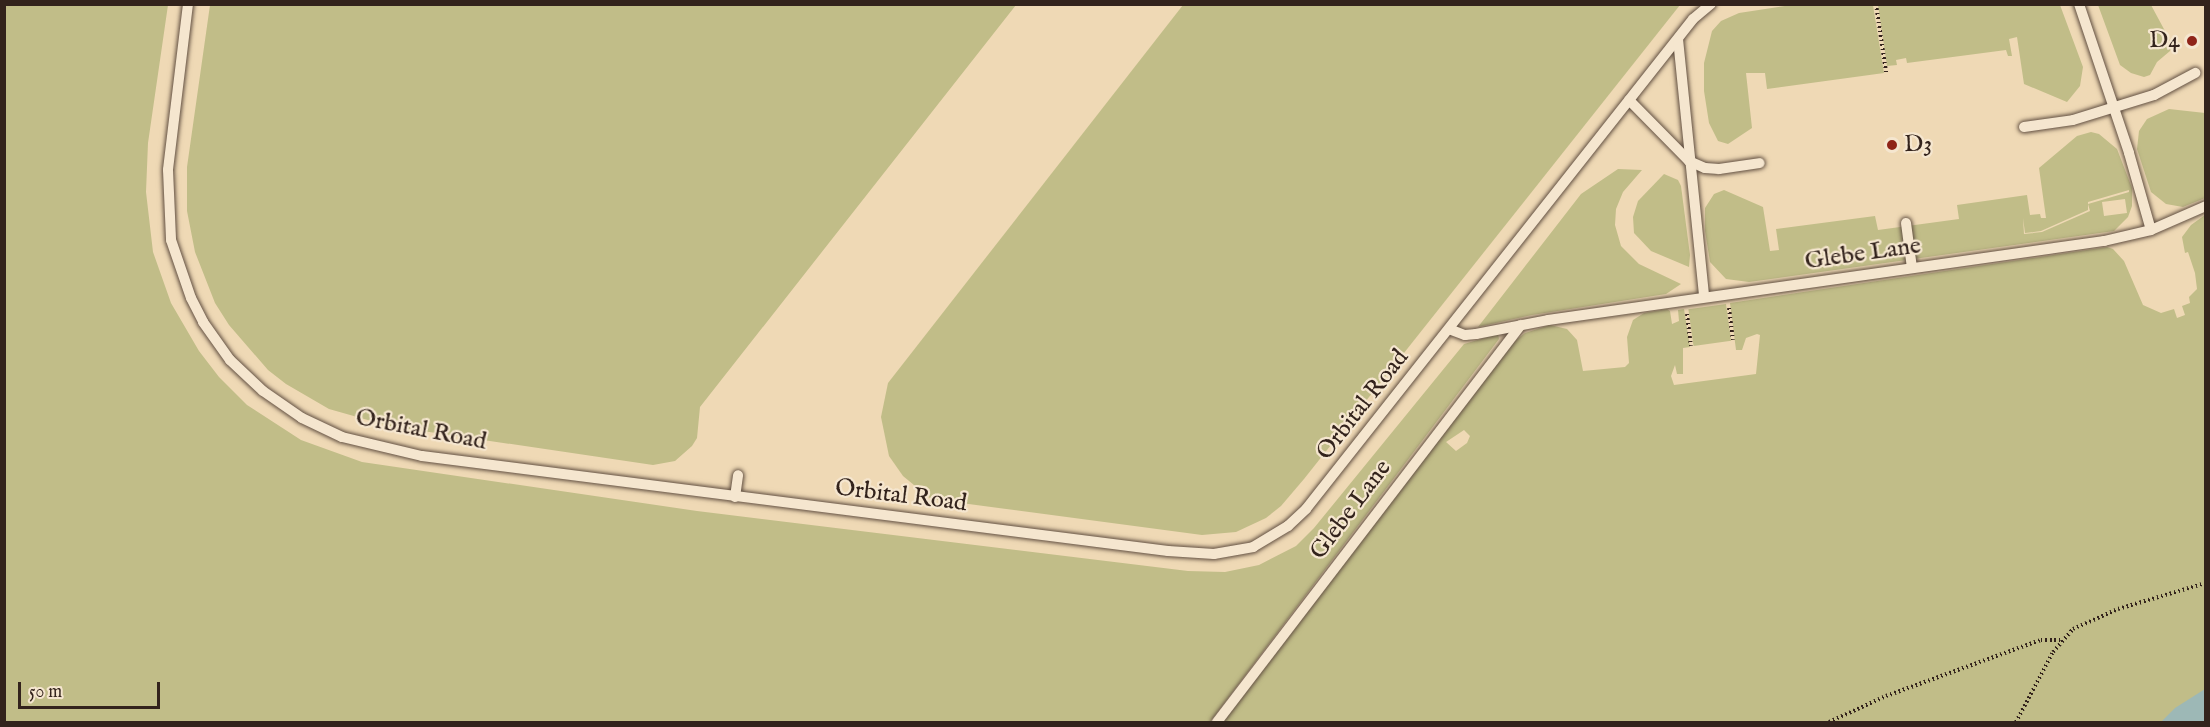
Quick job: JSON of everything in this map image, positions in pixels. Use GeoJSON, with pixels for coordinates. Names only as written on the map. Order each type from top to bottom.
{"type":"FeatureCollection","features":[{"type":"Feature","properties":{"kind":"lane","name":"Orbital Road"},"geometry":{"type":"LineString","coordinates":[[188,4],[169,151],[168,207],[171,240],[190,298],[203,322],[230,360],[263,391],[302,418],[342,437],[422,456],[1168,551],[1214,554],[1245,549],[1279,532],[1306,509],[1629,100],[1694,19],[1711,4]]}},
{"type":"Feature","properties":{"kind":"lane"},"geometry":{"type":"LineString","coordinates":[[2079,4],[2151,230]]}},
{"type":"Feature","properties":{"kind":"lane"},"geometry":{"type":"LineString","coordinates":[[1678,39],[1704,297]]}},
{"type":"Feature","properties":{"kind":"lane"},"geometry":{"type":"LineString","coordinates":[[2024,127],[2073,120],[2113,108],[2154,95],[2195,73]]}},
{"type":"Feature","properties":{"kind":"lane"},"geometry":{"type":"LineString","coordinates":[[1629,100],[1689,161],[1712,168],[1761,163]]}},
{"type":"Feature","properties":{"kind":"lane","name":"Glebe Lane"},"geometry":{"type":"LineString","coordinates":[[1449,329],[1466,335],[1704,297],[2104,241],[2151,230],[2205,206]]}},
{"type":"Feature","properties":{"kind":"lane"},"geometry":{"type":"LineString","coordinates":[[1906,223],[1912,268]]}},
{"type":"Feature","properties":{"kind":"lane","name":"Glebe Lane"},"geometry":{"type":"LineString","coordinates":[[1216,723],[1521,325]]}},
{"type":"Feature","properties":{"kind":"lane"},"geometry":{"type":"LineString","coordinates":[[735,496],[738,475]]}},
{"type":"Feature","properties":{"kind":"path"},"geometry":{"type":"LineString","coordinates":[[1876,4],[1886,72]]}},
{"type":"Feature","properties":{"kind":"path"},"geometry":{"type":"LineString","coordinates":[[1727,294],[1733,340]]}},
{"type":"Feature","properties":{"kind":"path"},"geometry":{"type":"LineString","coordinates":[[1685,300],[1691,346]]}},
{"type":"Feature","properties":{"kind":"path"},"geometry":{"type":"LineString","coordinates":[[2016,723],[2053,652],[2082,624],[2118,609],[2205,583]]}},
{"type":"Feature","properties":{"kind":"path"},"geometry":{"type":"LineString","coordinates":[[1829,723],[1886,696],[2041,640],[2063,640]]}},
{"type":"Feature","properties":{"kind":"shaded area"},"geometry":{"type":"Polygon","coordinates":[[[210,4],[1016,5],[700,407],[697,438],[692,446],[675,461],[653,465],[389,426],[329,409],[286,384],[268,370],[229,325],[215,303],[195,252],[187,211],[187,167],[210,4]]]}},
{"type":"Feature","properties":{"kind":"shaded area"},"geometry":{"type":"Polygon","coordinates":[[[1798,4],[1873,5],[1884,73],[1767,89],[1765,73],[1746,73],[1752,128],[1728,144],[1718,141],[1709,123],[1704,91],[1704,63],[1712,31],[1721,21],[1739,13],[1798,4]]]}},
{"type":"Feature","properties":{"kind":"shaded area"},"geometry":{"type":"Polygon","coordinates":[[[4,5],[168,5],[148,143],[146,192],[153,252],[171,303],[199,351],[219,377],[247,405],[301,440],[362,462],[697,511],[1188,571],[1225,572],[1259,565],[1296,546],[1314,528],[1464,344],[1498,334],[1499,339],[1210,722],[4,722],[4,5]]]}},
{"type":"Feature","properties":{"kind":"shaded area"},"geometry":{"type":"Polygon","coordinates":[[[1183,5],[1680,5],[1304,479],[1281,506],[1266,518],[1236,532],[1202,535],[931,499],[903,476],[889,456],[881,417],[888,383],[1183,5]]]}},
{"type":"Feature","properties":{"kind":"shaded area"},"geometry":{"type":"Polygon","coordinates":[[[1878,5],[2060,5],[2083,67],[2080,86],[2067,102],[2024,84],[2017,37],[2009,39],[2012,56],[2008,56],[2006,50],[1907,63],[1906,58],[1896,60],[1897,65],[1887,66],[1878,5]]]}},
{"type":"Feature","properties":{"kind":"shaded area"},"geometry":{"type":"Polygon","coordinates":[[[2098,5],[2151,5],[2172,44],[2170,51],[2157,62],[2150,75],[2144,77],[2131,73],[2120,65],[2098,5]]]}},
{"type":"Feature","properties":{"kind":"shaded area"},"geometry":{"type":"Polygon","coordinates":[[[2169,109],[2205,113],[2205,198],[2183,207],[2166,204],[2151,192],[2137,149],[2139,131],[2147,119],[2169,109]]]}},
{"type":"Feature","properties":{"kind":"shaded area"},"geometry":{"type":"Polygon","coordinates":[[[2091,132],[2099,134],[2117,149],[2132,188],[2132,206],[2128,217],[2114,231],[1749,282],[1726,279],[1710,262],[1705,231],[1705,208],[1714,194],[1724,190],[1763,207],[1770,251],[1779,250],[1776,229],[1875,216],[1878,230],[1959,219],[1957,205],[2027,195],[2030,215],[2040,214],[2041,218],[2046,218],[2039,168],[2077,136],[2091,132]],[[2129,190],[2088,202],[2088,204],[2129,192],[2129,190]],[[2125,199],[2102,202],[2104,216],[2127,213],[2125,199]],[[2088,204],[2088,210],[2041,231],[2025,233],[2023,218],[2024,234],[2042,232],[2090,211],[2088,204]]]}},
{"type":"Feature","properties":{"kind":"shaded area"},"geometry":{"type":"Polygon","coordinates":[[[1618,169],[1642,170],[1623,192],[1616,209],[1615,225],[1621,246],[1639,264],[1681,284],[1666,294],[1532,315],[1478,327],[1581,194],[1618,169]]]}},
{"type":"Feature","properties":{"kind":"shaded area"},"geometry":{"type":"Polygon","coordinates":[[[1664,174],[1678,180],[1681,186],[1690,255],[1689,267],[1651,251],[1634,233],[1633,217],[1638,201],[1664,174]]]}},
{"type":"Feature","properties":{"kind":"shaded area"},"geometry":{"type":"Polygon","coordinates":[[[2205,215],[2205,722],[1222,722],[1515,341],[1525,333],[1550,325],[1567,329],[1577,340],[1583,371],[1625,367],[1629,363],[1627,337],[1633,320],[1644,313],[1667,309],[1670,311],[1672,324],[1679,321],[1678,310],[1684,309],[1690,347],[1683,348],[1683,374],[1677,374],[1675,365],[1671,376],[1674,385],[1756,374],[1760,335],[1746,338],[1742,350],[1736,350],[1730,303],[2107,247],[2113,249],[2124,261],[2143,305],[2161,313],[2174,309],[2177,318],[2185,315],[2182,306],[2190,303],[2189,297],[2197,289],[2195,273],[2188,252],[2185,253],[2182,237],[2191,225],[2205,215]],[[1464,430],[1446,442],[1456,451],[1467,443],[1470,436],[1464,430]]]}},
{"type":"Feature","properties":{"kind":"shaded area"},"geometry":{"type":"Polygon","coordinates":[[[1726,304],[1731,341],[1694,346],[1688,309],[1726,304]]]}},
{"type":"Feature","properties":{"kind":"water"},"geometry":{"type":"Polygon","coordinates":[[[2205,689],[2205,722],[2161,722],[2175,708],[2205,689]]]}},
{"type":"Feature","properties":{"kind":"place","name":"D4"},"geometry":{"type":"Point","coordinates":[2192,41]}},
{"type":"Feature","properties":{"kind":"place","name":"D3"},"geometry":{"type":"Point","coordinates":[1892,145]}}]}
